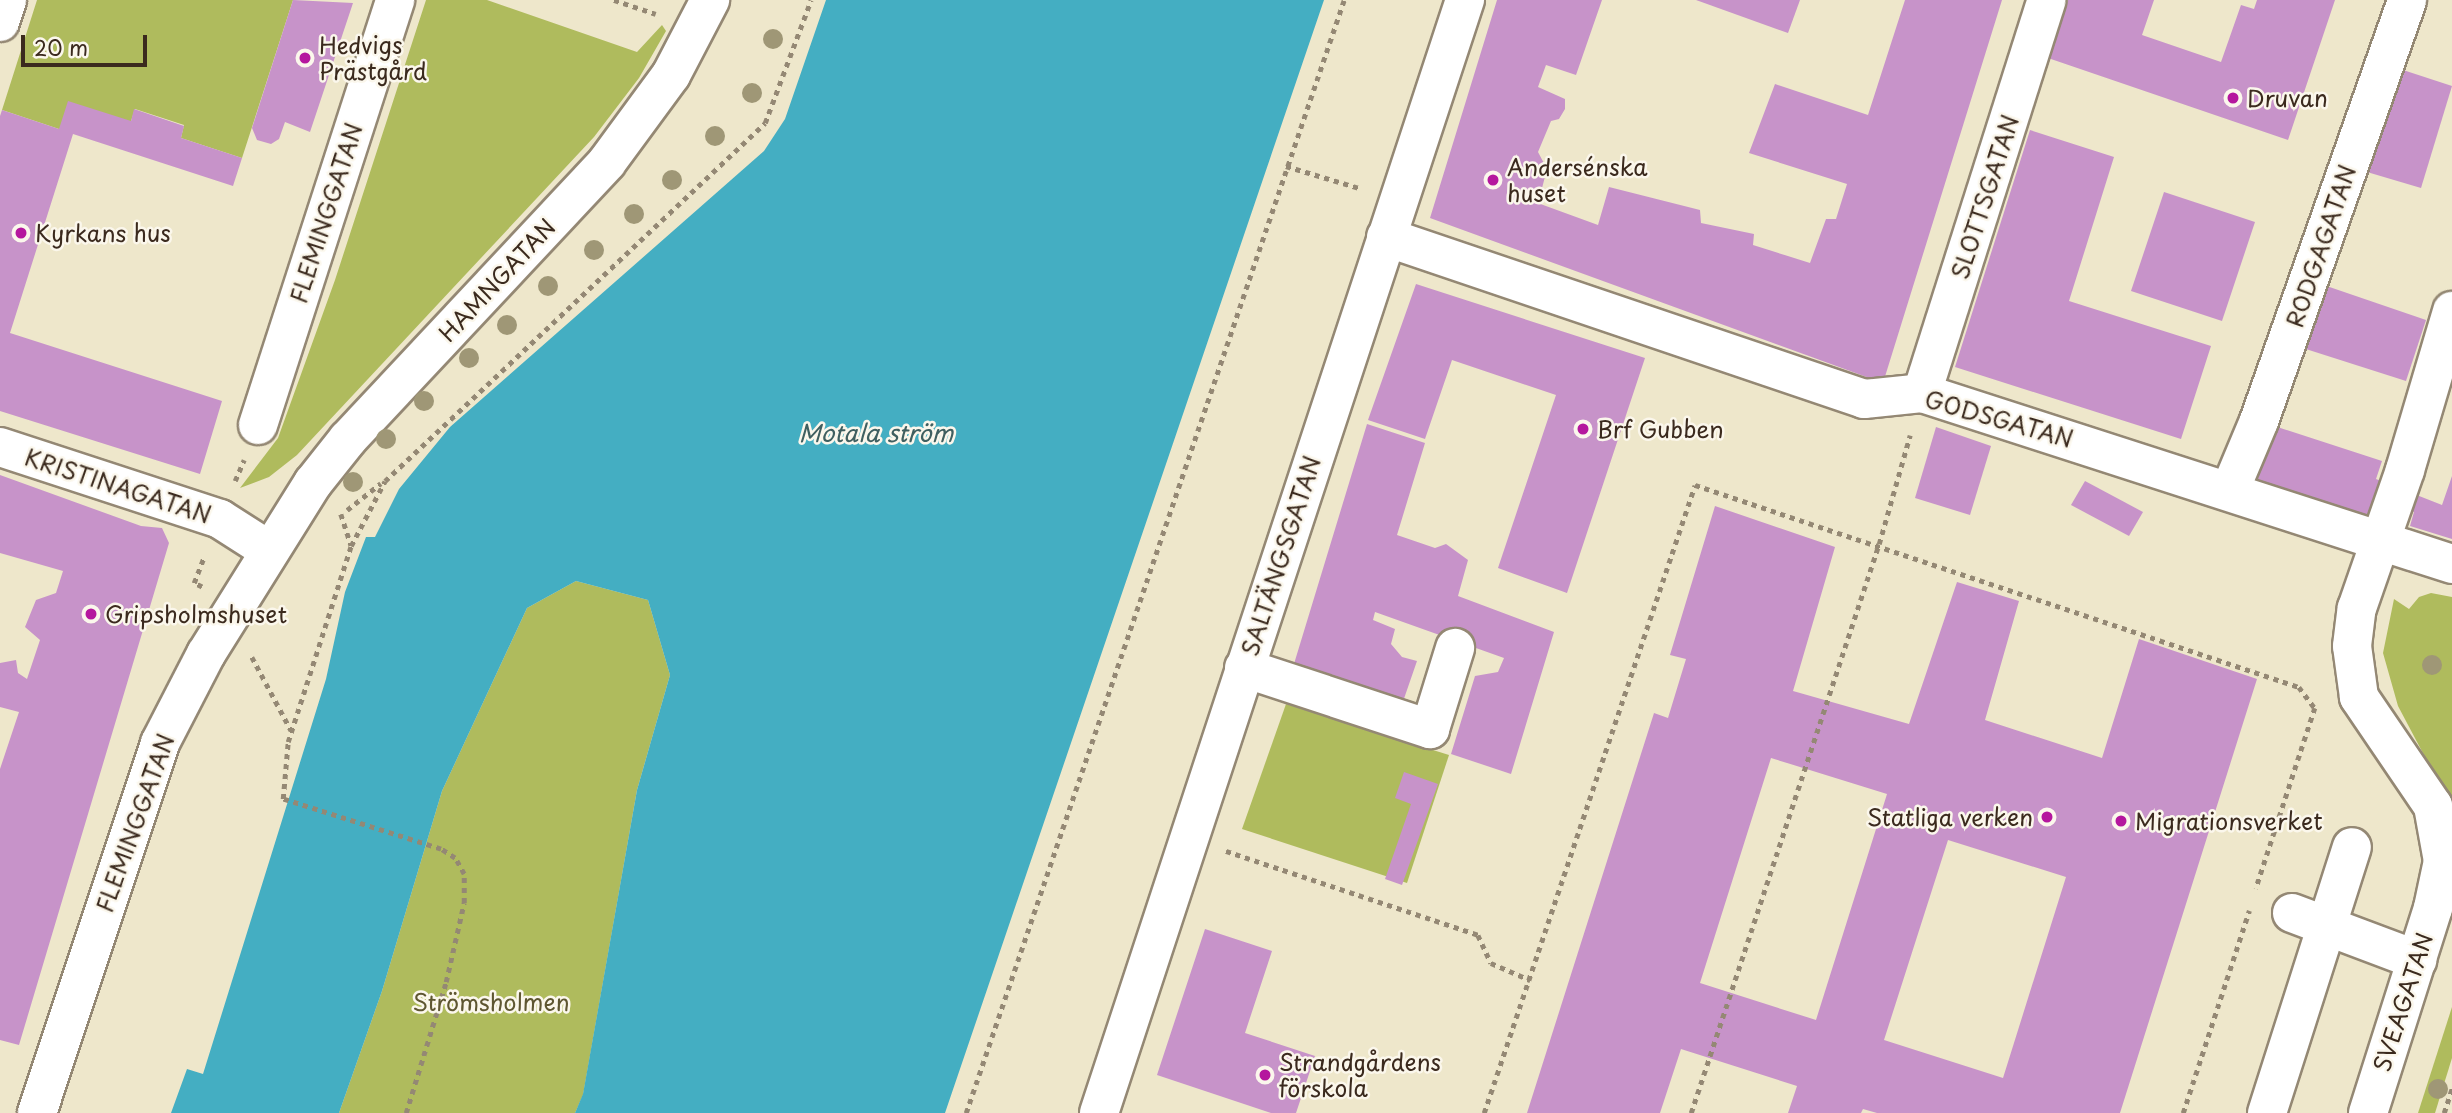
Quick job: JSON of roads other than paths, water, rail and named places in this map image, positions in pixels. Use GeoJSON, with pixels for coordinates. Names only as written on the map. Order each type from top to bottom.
{"type":"FeatureCollection","features":[{"type":"Feature","properties":{"kind":"street"},"geometry":{"type":"LineString","coordinates":[[0,22],[7,0]]}},
{"type":"Feature","properties":{"kind":"street","name":"FLEMINGGATAN"},"geometry":{"type":"LineString","coordinates":[[258,425],[395,0]]}},
{"type":"Feature","properties":{"kind":"street","name":"HAMNGATAN"},"geometry":{"type":"LineString","coordinates":[[270,551],[313,483],[348,439],[607,162],[671,75],[710,0]]}},
{"type":"Feature","properties":{"kind":"street","name":"SALTÄNGSGATAN"},"geometry":{"type":"LineString","coordinates":[[1099,1113],[1465,0]]}},
{"type":"Feature","properties":{"kind":"street","name":"SLOTTSGATAN"},"geometry":{"type":"LineString","coordinates":[[1922,393],[2047,0]]}},
{"type":"Feature","properties":{"kind":"street","name":"RODGAGATAN"},"geometry":{"type":"LineString","coordinates":[[2230,490],[2259,422],[2407,0]]}},
{"type":"Feature","properties":{"kind":"street","name":"GODSGATAN"},"geometry":{"type":"LineString","coordinates":[[1385,237],[1864,399],[1922,393],[2230,490],[2452,564]]}},
{"type":"Feature","properties":{"kind":"street","name":"SVEAGATAN"},"geometry":{"type":"LineString","coordinates":[[2368,1113],[2417,960],[2443,862],[2433,806],[2359,697],[2352,646],[2357,608],[2452,311]]}},
{"type":"Feature","properties":{"kind":"street","name":"KRISTINAGATAN"},"geometry":{"type":"LineString","coordinates":[[0,447],[220,519],[270,551]]}},
{"type":"Feature","properties":{"kind":"street","name":"FLEMINGGATAN"},"geometry":{"type":"LineString","coordinates":[[37,1113],[160,743],[206,654],[270,551]]}},
{"type":"Feature","properties":{"kind":"street"},"geometry":{"type":"LineString","coordinates":[[1244,667],[1430,729],[1455,648]]}},
{"type":"Feature","properties":{"kind":"street"},"geometry":{"type":"LineString","coordinates":[[2267,1113],[2353,847]]}},
{"type":"Feature","properties":{"kind":"street"},"geometry":{"type":"LineString","coordinates":[[2292,913],[2417,960]]}},
{"type":"Feature","properties":{"kind":"water","name":"Motala ström"},"geometry":{"type":"Polygon","coordinates":[[[826,0],[1324,0],[945,1113],[575,1113],[583,1094],[637,790],[670,675],[648,600],[576,581],[527,608],[442,791],[382,991],[339,1113],[171,1113],[187,1069],[203,1074],[326,679],[345,592],[366,537],[375,537],[399,489],[450,427],[764,151],[785,119],[826,0]]]}},
{"type":"Feature","properties":{"kind":"place","name":"Hedvigs Prästgård"},"geometry":{"type":"Point","coordinates":[305,58]}},
{"type":"Feature","properties":{"kind":"place","name":"Druvan"},"geometry":{"type":"Point","coordinates":[2233,98]}},
{"type":"Feature","properties":{"kind":"place","name":"Andersénska huset"},"geometry":{"type":"Point","coordinates":[1493,180]}},
{"type":"Feature","properties":{"kind":"place","name":"Kyrkans hus"},"geometry":{"type":"Point","coordinates":[21,233]}},
{"type":"Feature","properties":{"kind":"place","name":"Brf Gubben"},"geometry":{"type":"Point","coordinates":[1583,429]}},
{"type":"Feature","properties":{"kind":"place","name":"Gripsholmshuset"},"geometry":{"type":"Point","coordinates":[91,614]}},
{"type":"Feature","properties":{"kind":"place","name":"Statliga verken"},"geometry":{"type":"Point","coordinates":[2047,817]}},
{"type":"Feature","properties":{"kind":"place","name":"Migrationsverket"},"geometry":{"type":"Point","coordinates":[2121,821]}},
{"type":"Feature","properties":{"kind":"place","name":"Strandgårdens förskola"},"geometry":{"type":"Point","coordinates":[1265,1075]}},
{"type":"Feature","properties":{"kind":"park label","name":"Strömsholmen"},"geometry":{"type":"Point","coordinates":[491,1002]}}]}
